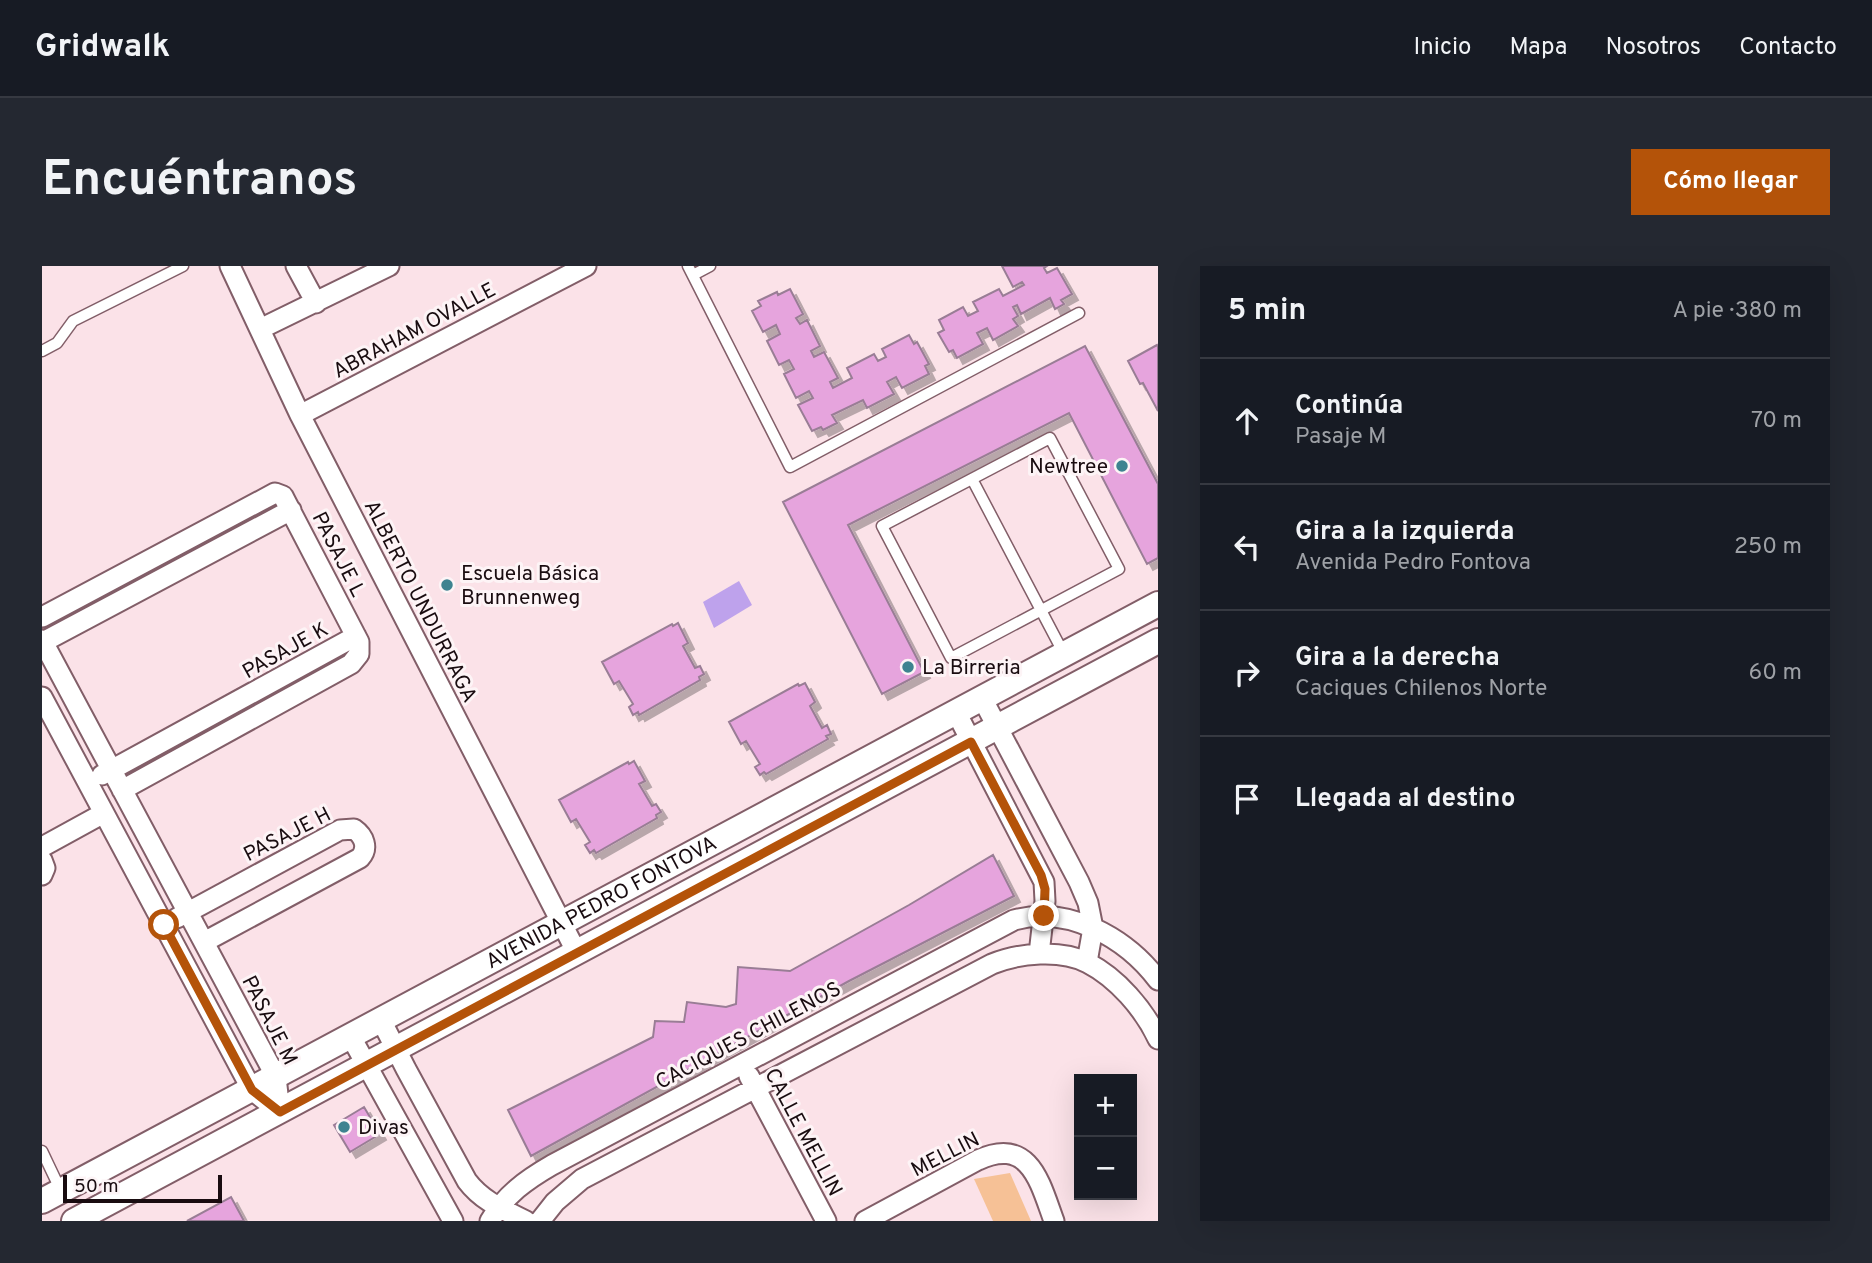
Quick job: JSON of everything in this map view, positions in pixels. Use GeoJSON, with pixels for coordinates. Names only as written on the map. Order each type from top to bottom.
{"type":"FeatureCollection","features":[{"type":"Feature","properties":{"kind":"street","name":"ALBERTO UNDURRAGA"},"geometry":{"type":"LineString","coordinates":[[230,266],[300,415],[577,953]]}},
{"type":"Feature","properties":{"kind":"street"},"geometry":{"type":"LineString","coordinates":[[296,266],[316,303]]}},
{"type":"Feature","properties":{"kind":"street"},"geometry":{"type":"LineString","coordinates":[[260,329],[389,266]]}},
{"type":"Feature","properties":{"kind":"street","name":"ABRAHAM OVALLE"},"geometry":{"type":"LineString","coordinates":[[300,415],[586,266]]}},
{"type":"Feature","properties":{"kind":"street"},"geometry":{"type":"LineString","coordinates":[[42,617],[272,495],[285,502]]}},
{"type":"Feature","properties":{"kind":"street"},"geometry":{"type":"LineString","coordinates":[[43,641],[285,502]]}},
{"type":"Feature","properties":{"kind":"street","name":"PASAJE L"},"geometry":{"type":"LineString","coordinates":[[285,502],[356,636]]}},
{"type":"Feature","properties":{"kind":"street","name":"AVENIDA PEDRO FONTOVA"},"geometry":{"type":"LineString","coordinates":[[52,1196],[1158,604]]}},
{"type":"Feature","properties":{"kind":"street","name":"PASAJE K"},"geometry":{"type":"LineString","coordinates":[[88,783],[356,636],[359,654],[351,664],[122,790]]}},
{"type":"Feature","properties":{"kind":"street","name":"PASAJE M"},"geometry":{"type":"LineString","coordinates":[[43,641],[276,1077],[280,1112]]}},
{"type":"Feature","properties":{"kind":"street","name":"AVENIDA PEDRO FONTOVA"},"geometry":{"type":"LineString","coordinates":[[74,1221],[1158,641]]}},
{"type":"Feature","properties":{"kind":"street"},"geometry":{"type":"LineString","coordinates":[[42,697],[252,1090],[280,1112]]}},
{"type":"Feature","properties":{"kind":"street"},"geometry":{"type":"LineString","coordinates":[[982,698],[1088,903],[1093,928],[1087,962]]}},
{"type":"Feature","properties":{"kind":"street"},"geometry":{"type":"LineString","coordinates":[[956,712],[1041,875],[1045,889],[1039,954]]}},
{"type":"Feature","properties":{"kind":"street"},"geometry":{"type":"LineString","coordinates":[[42,847],[104,813]]}},
{"type":"Feature","properties":{"kind":"street","name":"PASAJE H"},"geometry":{"type":"LineString","coordinates":[[164,925],[340,830],[354,829],[359,833],[366,846],[364,853],[356,861],[204,942]]}},
{"type":"Feature","properties":{"kind":"street"},"geometry":{"type":"LineString","coordinates":[[42,860],[45,868],[42,875]]}},
{"type":"Feature","properties":{"kind":"street"},"geometry":{"type":"LineString","coordinates":[[1044,916],[1063,918],[1093,928],[1127,948],[1158,980]]}},
{"type":"Feature","properties":{"kind":"street","name":"CACIQUES CHILENOS"},"geometry":{"type":"LineString","coordinates":[[494,1214],[514,1190],[530,1178],[1001,926],[1028,917],[1044,916]]}},
{"type":"Feature","properties":{"kind":"street"},"geometry":{"type":"LineString","coordinates":[[540,1221],[555,1202],[582,1179],[992,964],[1012,957],[1039,954],[1087,962],[1105,974],[1130,998],[1158,1038]]}},
{"type":"Feature","properties":{"kind":"street"},"geometry":{"type":"LineString","coordinates":[[381,1020],[467,1181],[494,1214],[526,1221]]}},
{"type":"Feature","properties":{"kind":"street"},"geometry":{"type":"LineString","coordinates":[[351,1037],[453,1221]]}},
{"type":"Feature","properties":{"kind":"street","name":"CALLE MELLIN"},"geometry":{"type":"LineString","coordinates":[[743,1064],[826,1221]]}},
{"type":"Feature","properties":{"kind":"street","name":"MELLIN"},"geometry":{"type":"LineString","coordinates":[[865,1221],[978,1160],[997,1153],[1006,1153],[1023,1159],[1030,1165],[1054,1221]]}},
{"type":"Feature","properties":{"kind":"lane"},"geometry":{"type":"LineString","coordinates":[[42,351],[57,343],[73,321],[183,266]]}},
{"type":"Feature","properties":{"kind":"lane"},"geometry":{"type":"LineString","coordinates":[[710,266],[691,271],[790,467],[1079,313]]}},
{"type":"Feature","properties":{"kind":"lane"},"geometry":{"type":"LineString","coordinates":[[1050,438],[1119,569],[1041,611],[951,658],[881,527],[1050,438]]}},
{"type":"Feature","properties":{"kind":"lane"},"geometry":{"type":"LineString","coordinates":[[972,479],[1064,654]]}},
{"type":"Feature","properties":{"kind":"lane"},"geometry":{"type":"LineString","coordinates":[[42,1151],[52,1196]]}},
{"type":"Feature","properties":{"kind":"shaded area"},"geometry":{"type":"Polygon","coordinates":[[[739,581],[752,605],[714,628],[703,602],[739,581]]]}},
{"type":"Feature","properties":{"kind":"shaded area"},"geometry":{"type":"Polygon","coordinates":[[[1010,1173],[1031,1221],[993,1221],[974,1179],[1010,1173]]]}},
{"type":"Feature","properties":{"kind":"building"},"geometry":{"type":"Polygon","coordinates":[[[1002,266],[1047,266],[1044,268],[1047,273],[1057,268],[1072,294],[1061,300],[1064,304],[1055,309],[1050,298],[1021,314],[1017,305],[1013,307],[1018,316],[1013,319],[1018,326],[993,340],[987,328],[977,333],[983,344],[957,358],[953,350],[949,352],[938,333],[944,330],[939,320],[963,307],[968,316],[978,311],[973,302],[999,289],[1003,296],[1024,285],[1022,282],[1013,287],[1002,266]]]}},
{"type":"Feature","properties":{"kind":"building"},"geometry":{"type":"Polygon","coordinates":[[[790,289],[803,314],[796,318],[800,324],[807,320],[820,346],[811,351],[814,357],[824,352],[838,378],[830,382],[833,388],[852,378],[847,368],[874,354],[878,361],[886,357],[882,349],[909,335],[914,344],[917,342],[929,364],[925,366],[929,374],[902,388],[896,377],[887,382],[894,394],[867,408],[863,400],[832,415],[837,423],[823,430],[821,427],[812,431],[798,405],[813,398],[809,391],[796,398],[784,374],[794,369],[789,360],[779,365],[767,341],[780,334],[776,325],[763,332],[752,311],[761,306],[758,301],[790,289]]]}},
{"type":"Feature","properties":{"kind":"building"},"geometry":{"type":"Polygon","coordinates":[[[1157,345],[1158,347],[1158,411],[1128,361],[1157,345]]]}},
{"type":"Feature","properties":{"kind":"building"},"geometry":{"type":"Polygon","coordinates":[[[1085,346],[1158,484],[1158,558],[1147,564],[1069,413],[848,525],[924,672],[882,694],[783,502],[1085,346]]]}},
{"type":"Feature","properties":{"kind":"building"},"geometry":{"type":"Polygon","coordinates":[[[678,623],[688,643],[683,646],[695,668],[700,666],[704,674],[699,677],[700,680],[639,715],[638,712],[633,715],[629,707],[633,704],[619,681],[614,684],[602,662],[678,623]]]}},
{"type":"Feature","properties":{"kind":"building"},"geometry":{"type":"Polygon","coordinates":[[[805,683],[815,702],[810,706],[822,728],[827,725],[831,734],[826,736],[828,739],[760,775],[755,767],[760,764],[746,741],[741,744],[729,722],[798,684],[799,686],[805,683]]]}},
{"type":"Feature","properties":{"kind":"building"},"geometry":{"type":"Polygon","coordinates":[[[634,761],[645,781],[639,784],[652,806],[656,804],[661,812],[656,815],[657,818],[596,853],[594,850],[590,853],[585,845],[590,842],[576,819],[571,822],[559,800],[634,761]]]}},
{"type":"Feature","properties":{"kind":"building"},"geometry":{"type":"Polygon","coordinates":[[[993,855],[1014,896],[849,981],[531,1156],[508,1110],[653,1037],[655,1021],[684,1022],[687,1002],[726,1007],[736,1004],[738,967],[790,971],[993,855]]]}},
{"type":"Feature","properties":{"kind":"building"},"geometry":{"type":"Polygon","coordinates":[[[364,1107],[380,1134],[350,1152],[334,1125],[364,1107]]]}},
{"type":"Feature","properties":{"kind":"building"},"geometry":{"type":"Polygon","coordinates":[[[231,1197],[244,1221],[187,1221],[231,1197]]]}},
{"type":"Feature","properties":{"kind":"place","name":"Newtree"},"geometry":{"type":"Point","coordinates":[1122,466]}},
{"type":"Feature","properties":{"kind":"place","name":"Escuela Básica Brunnenweg"},"geometry":{"type":"Point","coordinates":[447,585]}},
{"type":"Feature","properties":{"kind":"place","name":"La Birreria"},"geometry":{"type":"Point","coordinates":[908,667]}},
{"type":"Feature","properties":{"kind":"place","name":"Divas"},"geometry":{"type":"Point","coordinates":[344,1127]}},
{"type":"Feature","properties":{"kind":"route"},"geometry":{"type":"LineString","coordinates":[[164,925],[252,1090],[280,1112],[971,742],[1041,875],[1045,889],[1044,916]]}}]}
